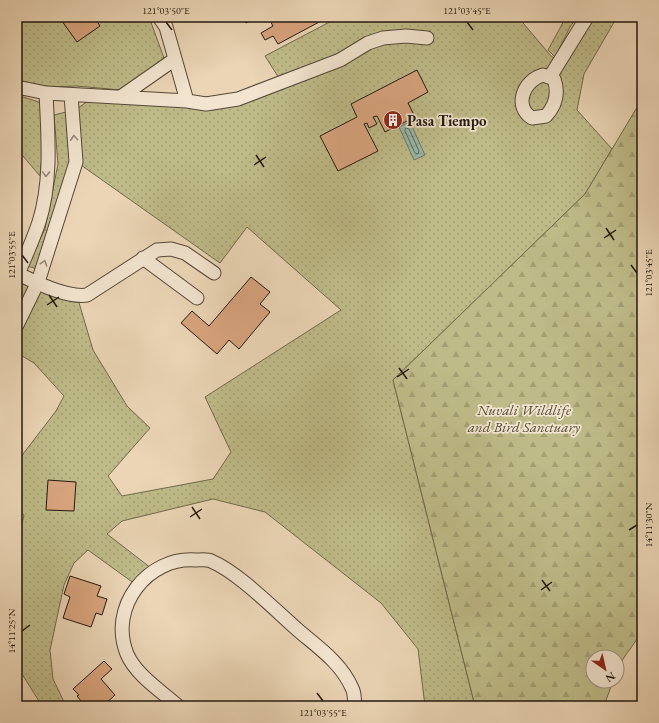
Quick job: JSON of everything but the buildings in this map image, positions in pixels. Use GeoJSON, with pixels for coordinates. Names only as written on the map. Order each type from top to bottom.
{"type":"FeatureCollection","features":[{"type":"Feature","properties":{"kind":"street"},"geometry":{"type":"LineString","coordinates":[[159,17],[166,27],[187,101]]}},
{"type":"Feature","properties":{"kind":"street"},"geometry":{"type":"LineString","coordinates":[[550,77],[587,17]]}},
{"type":"Feature","properties":{"kind":"street"},"geometry":{"type":"LineString","coordinates":[[17,87],[46,93],[122,96],[206,104],[238,99],[340,60],[368,43],[383,38],[406,36],[427,38]]}},
{"type":"Feature","properties":{"kind":"street"},"geometry":{"type":"LineString","coordinates":[[122,96],[176,59]]}},
{"type":"Feature","properties":{"kind":"street"},"geometry":{"type":"LineString","coordinates":[[46,93],[48,139],[46,183],[40,221],[17,274],[56,290],[79,296],[87,295],[157,250],[171,249],[185,253],[214,273]]}},
{"type":"Feature","properties":{"kind":"street"},"geometry":{"type":"LineString","coordinates":[[17,325],[38,282],[76,162],[71,95]]}},
{"type":"Feature","properties":{"kind":"street"},"geometry":{"type":"LineString","coordinates":[[143,258],[198,298]]}},
{"type":"Feature","properties":{"kind":"street"},"geometry":{"type":"LineString","coordinates":[[178,706],[142,674],[127,654],[123,630],[126,606],[137,585],[158,567],[182,558],[210,560],[231,572],[338,664],[353,689],[355,706]]}},
{"type":"Feature","properties":{"kind":"green space"},"geometry":{"type":"Polygon","coordinates":[[[17,17],[149,17],[164,58],[121,90],[76,86],[49,87],[17,80],[17,17]]]}},
{"type":"Feature","properties":{"kind":"green space"},"geometry":{"type":"Polygon","coordinates":[[[339,17],[518,17],[551,56],[565,65],[593,17],[617,17],[584,74],[577,110],[612,149],[585,194],[393,380],[475,706],[425,706],[418,649],[381,603],[265,512],[213,499],[122,521],[107,534],[151,568],[135,584],[88,550],[74,563],[64,585],[50,650],[53,679],[66,706],[42,706],[17,666],[17,543],[24,515],[17,510],[17,469],[23,454],[56,411],[64,396],[34,363],[17,353],[17,337],[38,292],[51,290],[77,296],[93,350],[127,406],[150,428],[108,476],[122,496],[213,479],[231,452],[205,397],[341,310],[247,227],[220,263],[78,163],[75,110],[88,101],[187,107],[284,86],[265,56],[339,17]]]}},
{"type":"Feature","properties":{"kind":"green space"},"geometry":{"type":"Polygon","coordinates":[[[566,17],[577,17],[570,27],[555,57],[548,50],[566,17]]]}},
{"type":"Feature","properties":{"kind":"green space"},"geometry":{"type":"Polygon","coordinates":[[[17,95],[42,103],[44,136],[40,176],[17,149],[17,95]]]}},
{"type":"Feature","properties":{"kind":"green space","name":"Nuvali Wildlife and Bird Sanctuary"},"geometry":{"type":"Polygon","coordinates":[[[642,99],[642,632],[625,656],[625,649],[585,649],[585,689],[610,689],[604,706],[475,706],[393,380],[585,194],[642,99]]]}},
{"type":"Feature","properties":{"kind":"green space"},"geometry":{"type":"Polygon","coordinates":[[[66,112],[70,163],[37,269],[27,266],[45,229],[58,164],[54,115],[66,112]]]}},
{"type":"Feature","properties":{"kind":"green space"},"geometry":{"type":"Polygon","coordinates":[[[20,281],[29,286],[17,313],[17,288],[20,281]]]}},
{"type":"Feature","properties":{"kind":"water"},"geometry":{"type":"Polygon","coordinates":[[[410,122],[425,155],[414,160],[399,127],[410,122]]]}},
{"type":"Feature","properties":{"kind":"place","name":"Pasa Tiempo"},"geometry":{"type":"Point","coordinates":[393,120]}}]}
